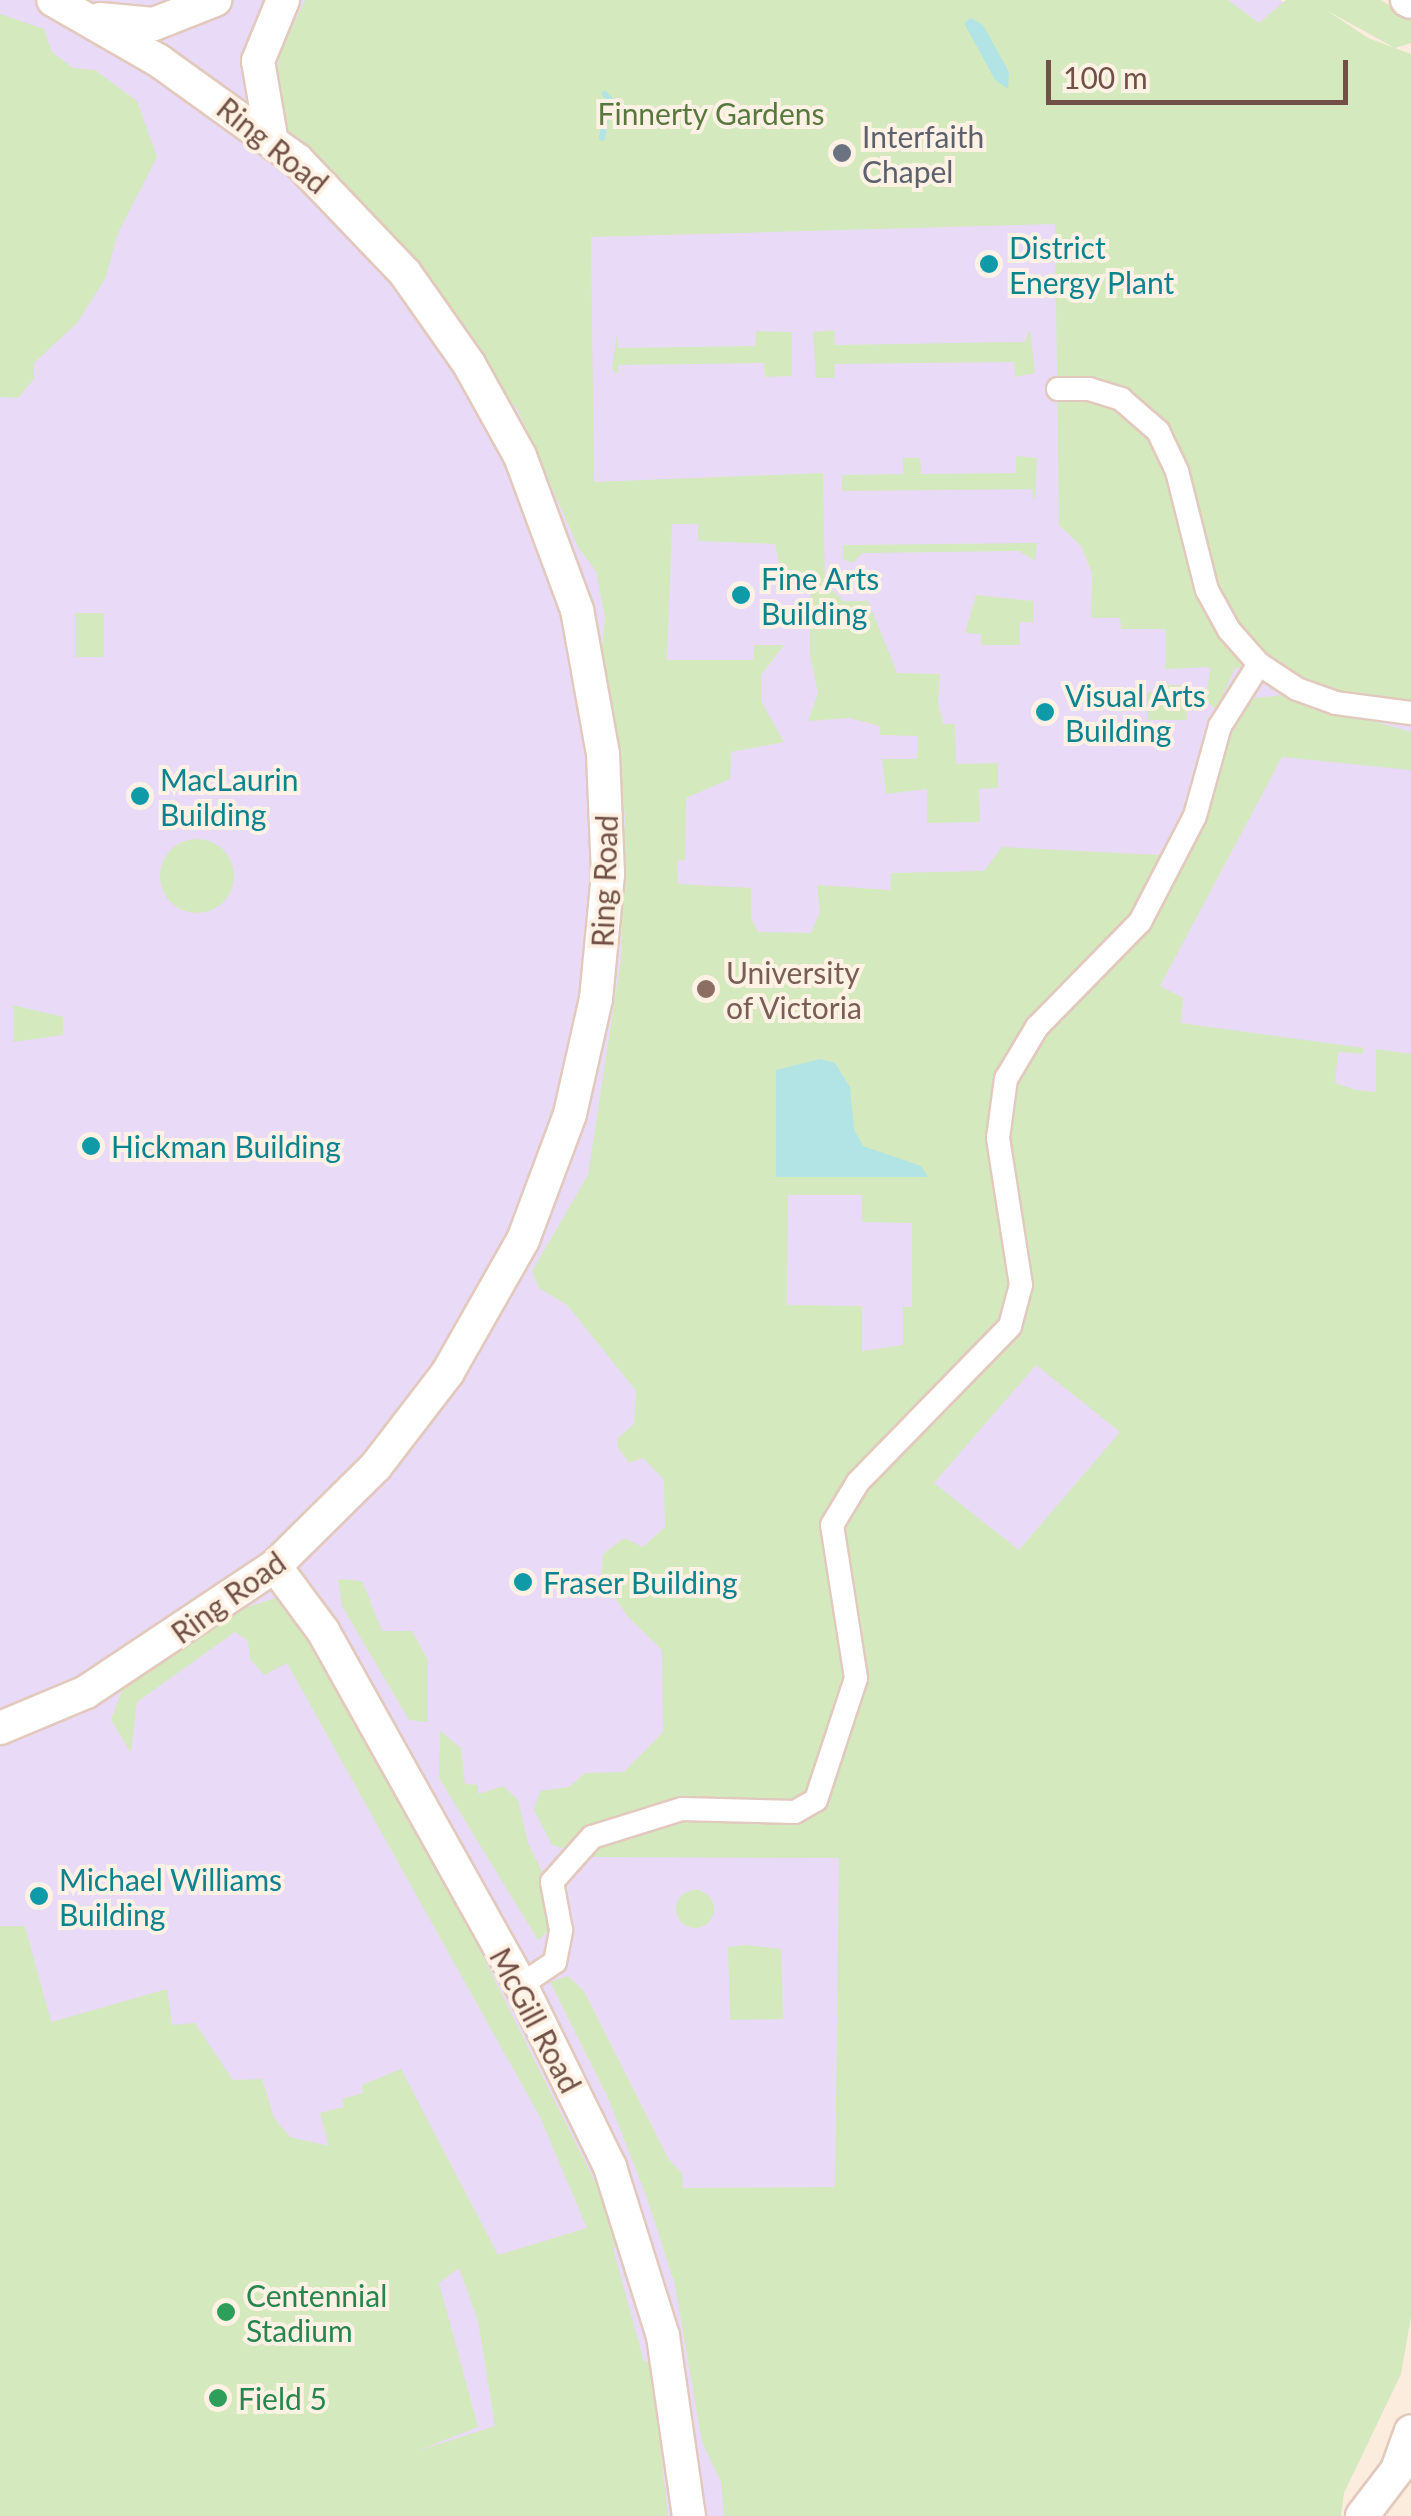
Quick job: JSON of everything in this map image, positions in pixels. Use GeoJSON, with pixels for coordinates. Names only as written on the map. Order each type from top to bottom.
{"type":"FeatureCollection","features":[{"type":"Feature","properties":{"kind":"street"},"geometry":{"type":"LineString","coordinates":[[58,2],[136,25],[171,20],[215,0]]}},
{"type":"Feature","properties":{"kind":"street"},"geometry":{"type":"LineString","coordinates":[[271,137],[258,61],[283,0]]}},
{"type":"Feature","properties":{"kind":"street","name":"Ring Road"},"geometry":{"type":"LineString","coordinates":[[0,1728],[86,1692],[274,1566],[389,1452],[448,1372],[523,1240],[586,1052],[603,949],[608,824],[578,610],[504,422],[406,272],[336,194],[271,137],[58,2]]}},
{"type":"Feature","properties":{"kind":"street"},"geometry":{"type":"LineString","coordinates":[[1058,389],[1105,392],[1135,408],[1158,431],[1177,471],[1207,590],[1229,630],[1259,664],[1326,700],[1411,712]]}},
{"type":"Feature","properties":{"kind":"street"},"geometry":{"type":"LineString","coordinates":[[521,1984],[555,1962],[561,1930],[552,1882],[592,1837],[682,1809],[795,1812],[816,1800],[856,1678],[832,1525],[858,1482],[1010,1326],[1021,1285],[998,1138],[1006,1079],[1026,1040],[1140,922],[1194,816],[1220,726],[1259,664]]}},
{"type":"Feature","properties":{"kind":"street","name":"McGill Road"},"geometry":{"type":"LineString","coordinates":[[274,1566],[323,1630],[521,1984],[610,2166],[646,2267],[670,2375],[688,2516]]}},
{"type":"Feature","properties":{"kind":"street"},"geometry":{"type":"LineString","coordinates":[[1362,2516],[1396,2470],[1411,2431]]}},
{"type":"Feature","properties":{"kind":"shaded area","name":"University of Victoria"},"geometry":{"type":"Polygon","coordinates":[[[0,0],[1280,0],[1411,79],[1411,1898],[1281,2516],[0,2516],[0,0]]]}},
{"type":"Feature","properties":{"kind":"green space","name":"Finnerty Gardens"},"geometry":{"type":"Polygon","coordinates":[[[305,0],[1228,0],[1259,23],[1286,0],[1381,0],[1411,19],[1411,43],[1395,48],[1326,10],[1368,38],[1411,54],[1411,702],[1329,692],[1271,665],[1235,668],[1216,710],[1206,701],[1210,667],[1165,669],[1165,629],[1121,629],[1120,618],[1091,618],[1092,573],[1081,546],[1059,525],[1055,224],[591,237],[594,482],[823,473],[825,583],[843,601],[868,601],[897,673],[940,674],[938,702],[943,724],[955,724],[956,764],[998,763],[998,788],[979,789],[980,822],[927,823],[927,789],[886,794],[882,759],[917,759],[917,736],[880,735],[880,726],[849,718],[808,721],[818,693],[810,655],[810,590],[784,589],[775,544],[698,541],[698,524],[672,524],[667,660],[753,660],[754,645],[784,645],[761,675],[761,701],[784,742],[731,752],[730,779],[686,798],[685,860],[677,861],[678,884],[751,888],[751,918],[758,932],[811,933],[820,912],[817,885],[890,890],[891,873],[984,871],[1002,847],[1159,855],[1186,864],[1229,733],[1254,698],[1283,695],[1411,732],[1411,770],[1282,757],[1160,986],[1183,998],[1181,1023],[1364,1048],[1363,1054],[1338,1052],[1335,1083],[1356,1090],[1376,1092],[1376,1049],[1411,1054],[1411,2317],[1401,2374],[1344,2493],[1341,2516],[724,2516],[721,2482],[702,2442],[675,2285],[647,2198],[608,2098],[550,1982],[568,1976],[584,1991],[669,2160],[682,2173],[683,2188],[835,2187],[839,1858],[593,1857],[552,1845],[534,1810],[540,1791],[569,1787],[585,1773],[624,1772],[663,1732],[662,1650],[628,1617],[601,1577],[603,1554],[624,1538],[643,1547],[665,1527],[664,1480],[643,1458],[629,1463],[618,1448],[617,1439],[634,1424],[636,1391],[567,1305],[539,1288],[532,1271],[588,1175],[621,959],[625,815],[601,658],[605,617],[596,571],[578,547],[518,410],[287,137],[274,90],[281,51],[305,0]],[[788,1195],[787,1305],[862,1306],[862,1351],[903,1345],[903,1307],[912,1307],[912,1223],[862,1222],[862,1195],[788,1195]],[[1036,1365],[934,1483],[1019,1550],[1120,1432],[1036,1365]]]}},
{"type":"Feature","properties":{"kind":"green space"},"geometry":{"type":"Polygon","coordinates":[[[0,14],[44,29],[52,52],[73,68],[95,70],[137,101],[157,157],[118,233],[105,279],[77,323],[34,363],[34,379],[18,398],[0,397],[0,14]]]}},
{"type":"Feature","properties":{"kind":"green space"},"geometry":{"type":"Polygon","coordinates":[[[834,330],[835,345],[1025,342],[1030,330],[1035,373],[1015,377],[1014,362],[835,364],[834,378],[816,378],[813,332],[834,330]]]}},
{"type":"Feature","properties":{"kind":"green space"},"geometry":{"type":"Polygon","coordinates":[[[756,331],[792,332],[792,376],[765,377],[764,363],[618,365],[618,375],[612,369],[617,334],[618,348],[755,346],[756,331]]]}},
{"type":"Feature","properties":{"kind":"green space"},"geometry":{"type":"Polygon","coordinates":[[[1016,456],[1037,458],[1035,501],[1031,489],[842,491],[842,475],[903,474],[903,458],[920,458],[921,474],[1016,473],[1016,456]]]}},
{"type":"Feature","properties":{"kind":"green space"},"geometry":{"type":"Polygon","coordinates":[[[1037,543],[1035,561],[1019,551],[862,553],[853,563],[843,559],[843,545],[1037,543]]]}},
{"type":"Feature","properties":{"kind":"green space"},"geometry":{"type":"Polygon","coordinates":[[[976,595],[1033,601],[1033,622],[1020,622],[1020,645],[981,645],[981,634],[965,633],[976,595]]]}},
{"type":"Feature","properties":{"kind":"green space"},"geometry":{"type":"Polygon","coordinates":[[[75,613],[104,613],[104,657],[75,657],[75,613]]]}},
{"type":"Feature","properties":{"kind":"green space"},"geometry":{"type":"Polygon","coordinates":[[[1156,684],[1186,686],[1187,720],[1147,720],[1147,692],[1155,693],[1156,684]]]}},
{"type":"Feature","properties":{"kind":"green space"},"geometry":{"type":"Polygon","coordinates":[[[197,839],[223,850],[234,876],[223,902],[197,913],[171,902],[160,876],[171,850],[197,839]]]}},
{"type":"Feature","properties":{"kind":"green space"},"geometry":{"type":"Polygon","coordinates":[[[13,1005],[63,1017],[63,1035],[13,1042],[13,1005]]]}},
{"type":"Feature","properties":{"kind":"green space"},"geometry":{"type":"Polygon","coordinates":[[[338,1579],[362,1581],[382,1631],[412,1631],[428,1660],[428,1722],[409,1720],[342,1606],[338,1579]]]}},
{"type":"Feature","properties":{"kind":"green space"},"geometry":{"type":"Polygon","coordinates":[[[275,1598],[295,1609],[444,1878],[599,2190],[619,2247],[613,2248],[644,2362],[651,2360],[668,2516],[0,2516],[0,1926],[25,1926],[51,2022],[167,1989],[172,2025],[195,2023],[233,2080],[262,2079],[274,2118],[290,2137],[329,2146],[320,2113],[344,2107],[342,2099],[363,2093],[362,2085],[401,2069],[498,2255],[587,2228],[540,2117],[287,1663],[264,1675],[250,1659],[248,1641],[235,1632],[137,1702],[131,1753],[111,1720],[124,1685],[245,1608],[275,1598]],[[459,2268],[439,2283],[478,2427],[414,2452],[495,2426],[478,2321],[459,2268]]]}},
{"type":"Feature","properties":{"kind":"green space"},"geometry":{"type":"Polygon","coordinates":[[[440,1731],[461,1748],[465,1784],[478,1785],[478,1794],[503,1786],[518,1800],[528,1843],[548,1884],[551,1929],[538,1940],[439,1778],[440,1731]]]}},
{"type":"Feature","properties":{"kind":"green space"},"geometry":{"type":"Polygon","coordinates":[[[695,1890],[708,1896],[714,1909],[708,1922],[695,1928],[682,1922],[676,1909],[682,1896],[695,1890]]]}},
{"type":"Feature","properties":{"kind":"green space"},"geometry":{"type":"Polygon","coordinates":[[[728,1947],[781,1949],[783,2019],[730,2020],[728,1947]]]}},
{"type":"Feature","properties":{"kind":"water"},"geometry":{"type":"Polygon","coordinates":[[[971,18],[983,25],[1009,72],[1008,89],[995,80],[964,23],[971,18]]]}},
{"type":"Feature","properties":{"kind":"water"},"geometry":{"type":"Polygon","coordinates":[[[820,1059],[835,1063],[850,1087],[854,1129],[863,1146],[921,1166],[928,1177],[776,1177],[776,1070],[820,1059]]]}},
{"type":"Feature","properties":{"kind":"waterway"},"geometry":{"type":"LineString","coordinates":[[602,138],[610,100],[605,94]]}},
{"type":"Feature","properties":{"kind":"place","name":"Interfaith Chapel"},"geometry":{"type":"Point","coordinates":[842,153]}},
{"type":"Feature","properties":{"kind":"place","name":"District Energy Plant"},"geometry":{"type":"Point","coordinates":[989,264]}},
{"type":"Feature","properties":{"kind":"place","name":"Fine Arts Building"},"geometry":{"type":"Point","coordinates":[741,595]}},
{"type":"Feature","properties":{"kind":"place","name":"Visual Arts Building"},"geometry":{"type":"Point","coordinates":[1045,712]}},
{"type":"Feature","properties":{"kind":"place","name":"MacLaurin Building"},"geometry":{"type":"Point","coordinates":[140,796]}},
{"type":"Feature","properties":{"kind":"place","name":"University of Victoria"},"geometry":{"type":"Point","coordinates":[706,989]}},
{"type":"Feature","properties":{"kind":"place","name":"Hickman Building"},"geometry":{"type":"Point","coordinates":[91,1146]}},
{"type":"Feature","properties":{"kind":"place","name":"Fraser Building"},"geometry":{"type":"Point","coordinates":[523,1582]}},
{"type":"Feature","properties":{"kind":"place","name":"Michael Williams Building"},"geometry":{"type":"Point","coordinates":[39,1896]}},
{"type":"Feature","properties":{"kind":"place","name":"Centennial Stadium"},"geometry":{"type":"Point","coordinates":[226,2312]}},
{"type":"Feature","properties":{"kind":"place","name":"Field 5"},"geometry":{"type":"Point","coordinates":[218,2398]}}]}
